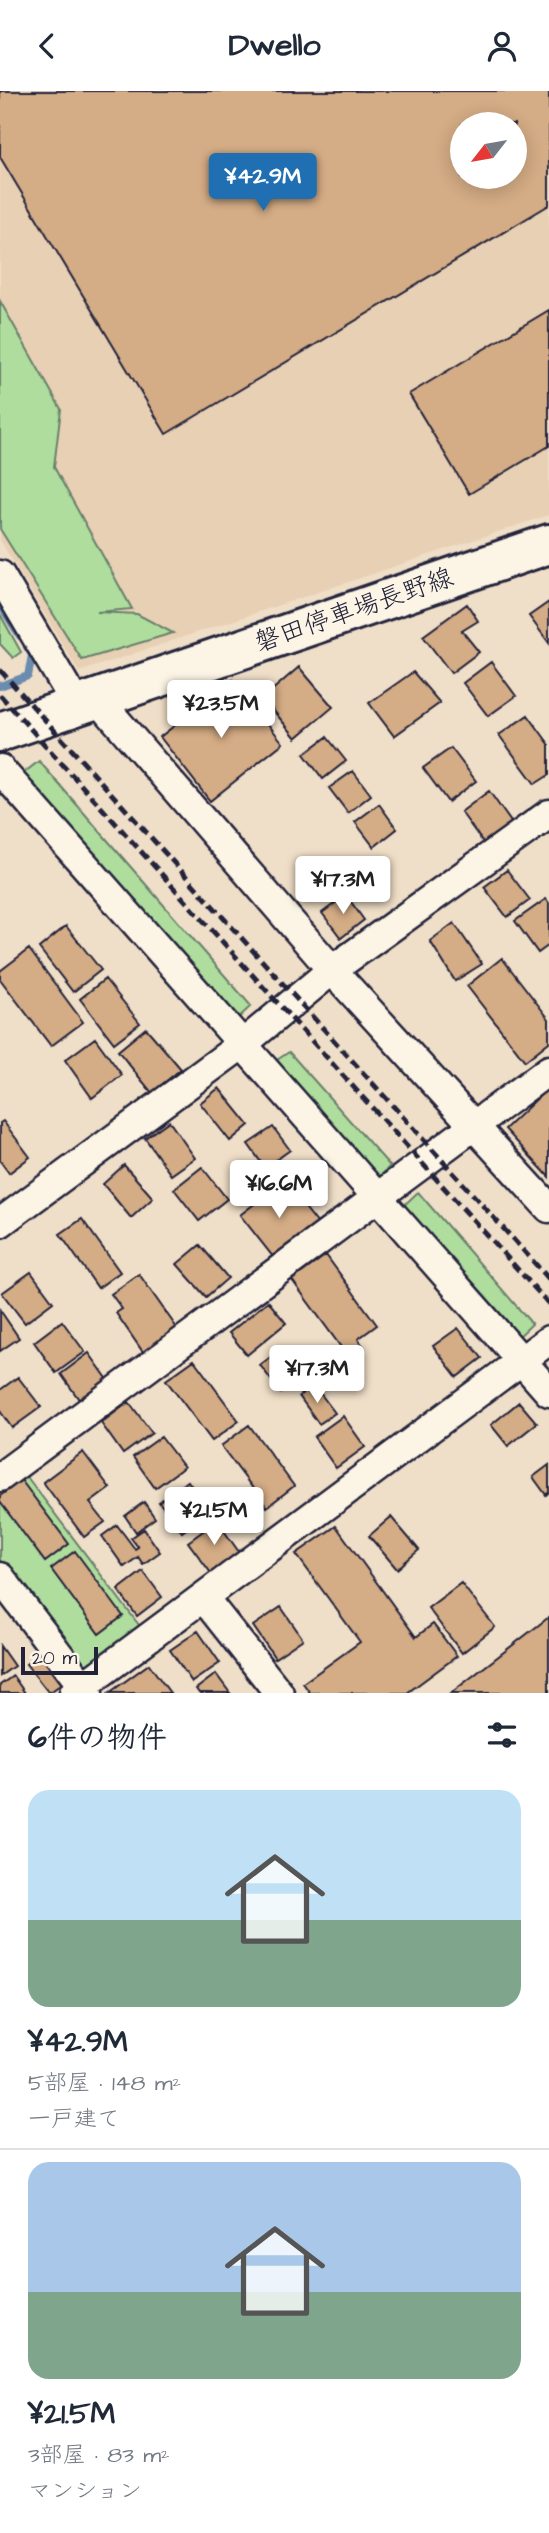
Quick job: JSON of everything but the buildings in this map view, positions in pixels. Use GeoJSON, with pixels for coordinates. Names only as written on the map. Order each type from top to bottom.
{"type":"FeatureCollection","features":[{"type":"Feature","properties":{"kind":"main road","name":"磐田停車場長野線"},"geometry":{"type":"LineString","coordinates":[[0,732],[549,544]]}},
{"type":"Feature","properties":{"kind":"street"},"geometry":{"type":"LineString","coordinates":[[0,575],[86,701],[549,1208]]}},
{"type":"Feature","properties":{"kind":"street"},"geometry":{"type":"LineString","coordinates":[[0,769],[549,1392]]}},
{"type":"Feature","properties":{"kind":"street"},"geometry":{"type":"LineString","coordinates":[[0,1223],[244,1043],[332,970],[549,814]]}},
{"type":"Feature","properties":{"kind":"street"},"geometry":{"type":"LineString","coordinates":[[0,1477],[549,1070]]}},
{"type":"Feature","properties":{"kind":"street"},"geometry":{"type":"LineString","coordinates":[[0,1577],[82,1691],[203,1597],[549,1340]]}},
{"type":"Feature","properties":{"kind":"street"},"geometry":{"type":"LineString","coordinates":[[203,1597],[279,1693]]}},
{"type":"Feature","properties":{"kind":"shaded area"},"geometry":{"type":"Polygon","coordinates":[[[0,91],[549,91],[549,515],[79,672],[0,540],[0,91]]]}},
{"type":"Feature","properties":{"kind":"green space"},"geometry":{"type":"Polygon","coordinates":[[[0,301],[61,409],[54,467],[132,609],[97,612],[137,614],[173,633],[82,660],[0,529],[0,301]]]}},
{"type":"Feature","properties":{"kind":"green space"},"geometry":{"type":"Polygon","coordinates":[[[0,614],[21,652],[13,658],[0,644],[0,614]]]}},
{"type":"Feature","properties":{"kind":"green space"},"geometry":{"type":"Polygon","coordinates":[[[39,761],[251,1006],[235,1021],[20,776],[39,761]]]}},
{"type":"Feature","properties":{"kind":"green space"},"geometry":{"type":"Polygon","coordinates":[[[289,1052],[390,1166],[376,1181],[274,1062],[289,1052]]]}},
{"type":"Feature","properties":{"kind":"green space"},"geometry":{"type":"Polygon","coordinates":[[[418,1192],[532,1324],[514,1341],[399,1210],[418,1192]]]}},
{"type":"Feature","properties":{"kind":"green space"},"geometry":{"type":"Polygon","coordinates":[[[21,1469],[142,1629],[85,1672],[0,1560],[0,1485],[21,1469]]]}},
{"type":"Feature","properties":{"kind":"waterway"},"geometry":{"type":"LineString","coordinates":[[0,604],[20,636]]}},
{"type":"Feature","properties":{"kind":"waterway"},"geometry":{"type":"LineString","coordinates":[[0,686],[28,676],[32,655],[27,647]]}},
{"type":"Feature","properties":{"kind":"railway"},"geometry":{"type":"LineString","coordinates":[[0,670],[549,1279]]}},
{"type":"Feature","properties":{"kind":"railway"},"geometry":{"type":"LineString","coordinates":[[0,695],[549,1304]]}}]}
